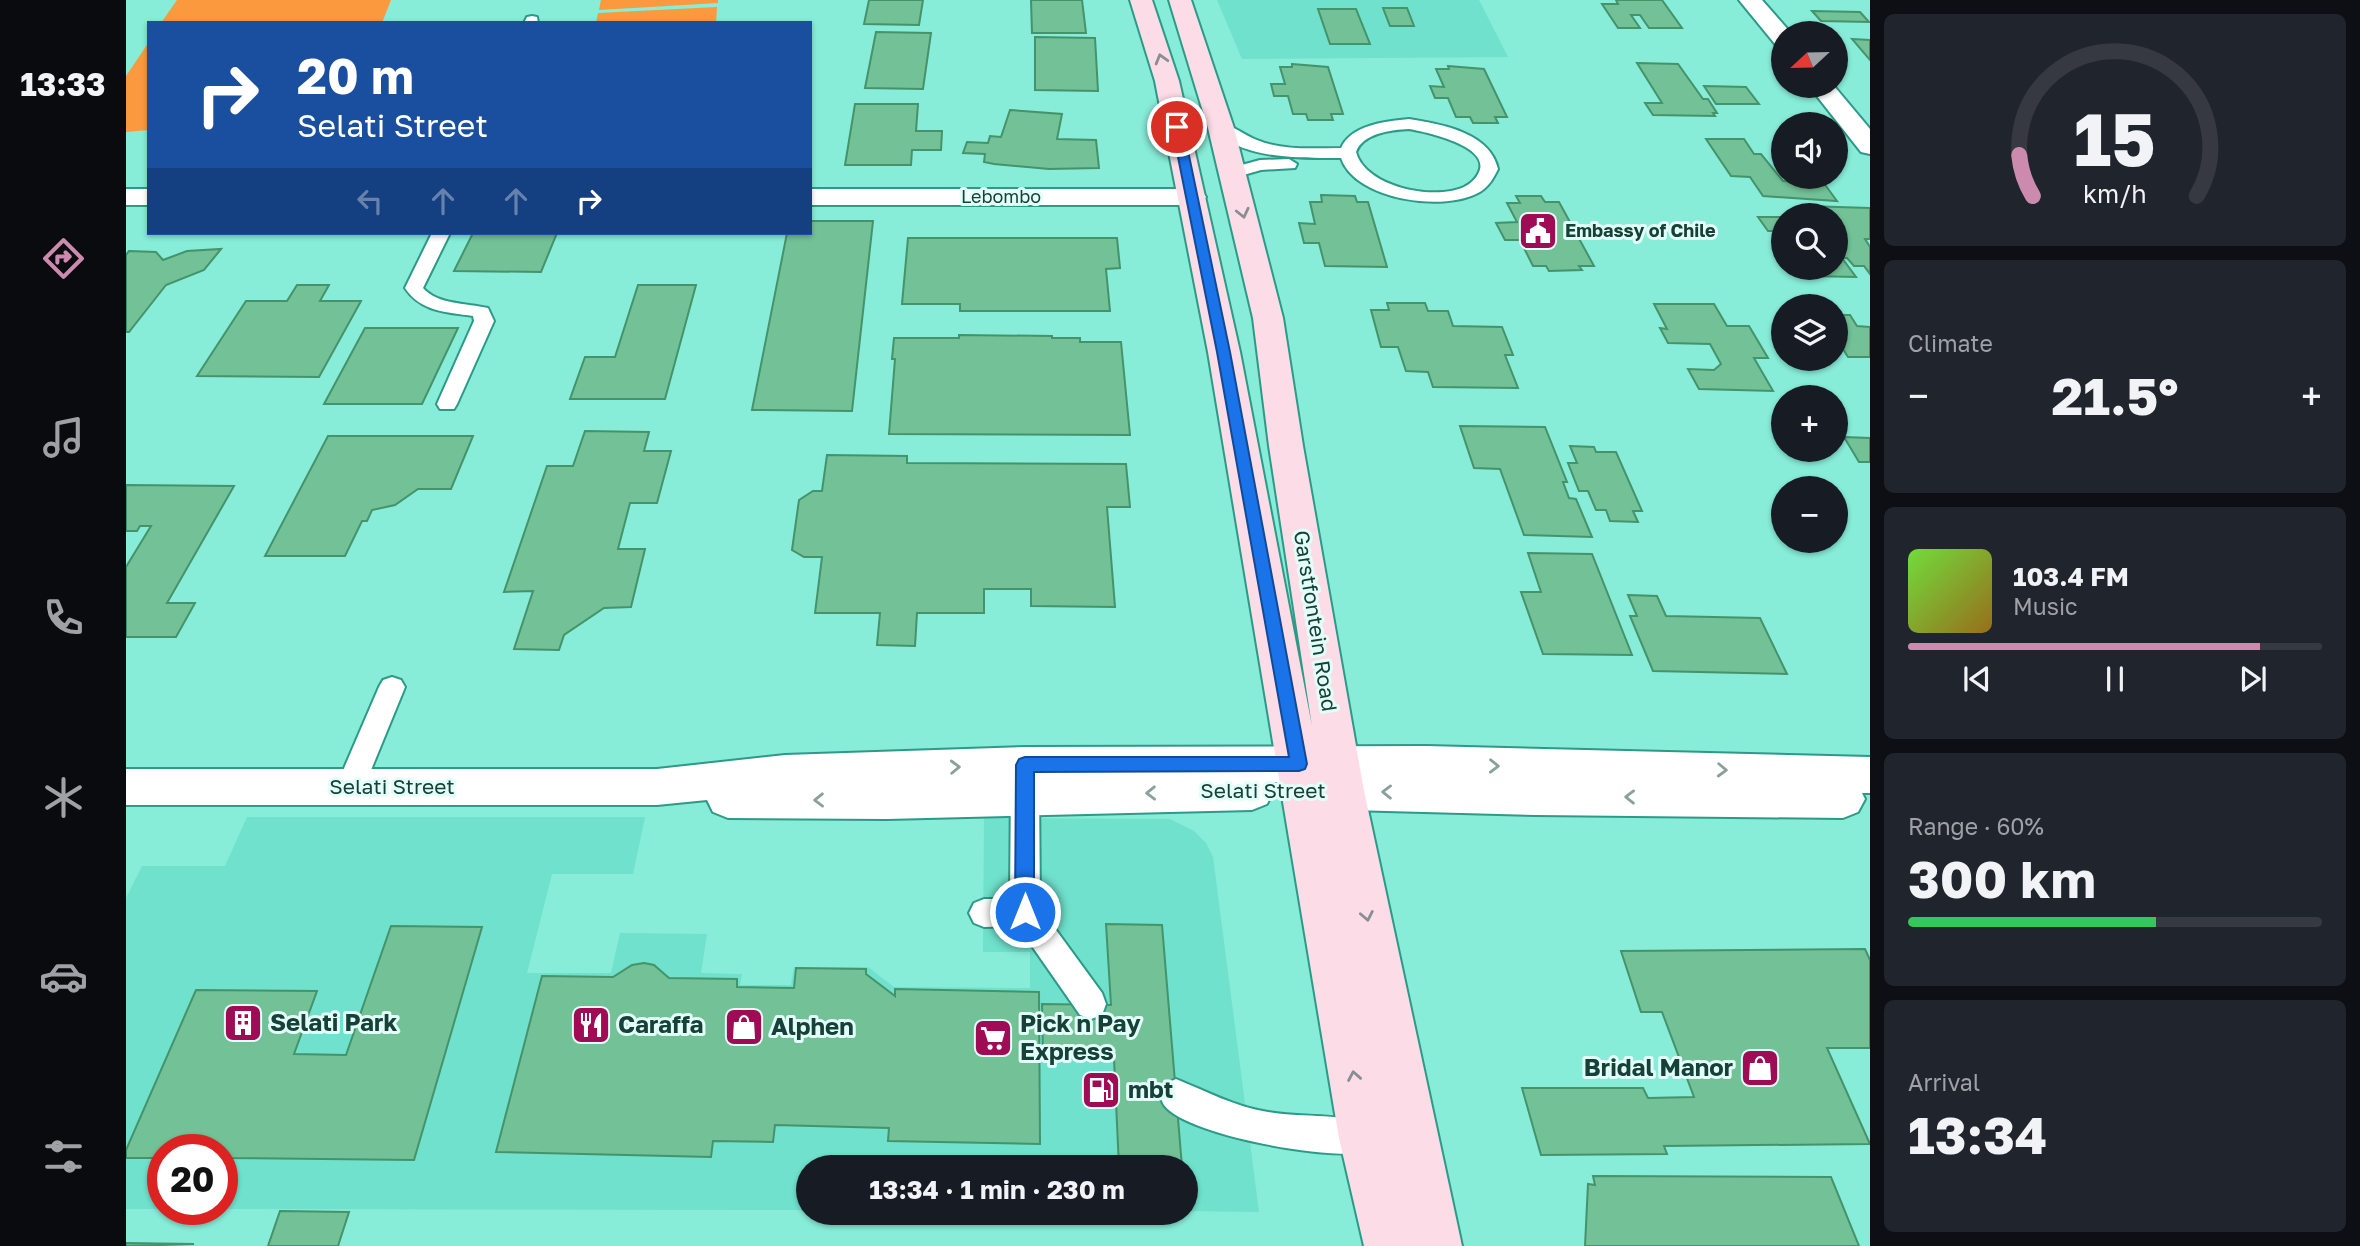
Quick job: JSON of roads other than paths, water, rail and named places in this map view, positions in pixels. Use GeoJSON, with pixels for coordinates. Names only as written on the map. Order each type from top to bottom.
{"type":"FeatureCollection","features":[{"type":"Feature","properties":{"kind":"main road","name":"Garstfontein Road"},"geometry":{"type":"LineString","coordinates":[[1141,0],[1167,81],[1224,352],[1321,777],[1378,973],[1420,1162],[1435,1246]]}},
{"type":"Feature","properties":{"kind":"main road","name":"Garstfontein Road"},"geometry":{"type":"LineString","coordinates":[[1180,0],[1222,128],[1268,318],[1286,446],[1321,777],[1365,1138],[1391,1246]]}},
{"type":"Feature","properties":{"kind":"street"},"geometry":{"type":"LineString","coordinates":[[1749,0],[1771,25]]}},
{"type":"Feature","properties":{"kind":"street"},"geometry":{"type":"LineString","coordinates":[[1831,98],[1870,146]]}},
{"type":"Feature","properties":{"kind":"street"},"geometry":{"type":"LineString","coordinates":[[126,197],[147,197]]}},
{"type":"Feature","properties":{"kind":"street","name":"Lebombo"},"geometry":{"type":"LineString","coordinates":[[812,197],[1192,197]]}},
{"type":"Feature","properties":{"kind":"street","name":"Selati Street"},"geometry":{"type":"LineString","coordinates":[[1321,777],[1439,764],[1870,775]]}},
{"type":"Feature","properties":{"kind":"street","name":"Selati Street"},"geometry":{"type":"LineString","coordinates":[[126,787],[657,787],[729,799],[887,800],[1025,780],[1321,777],[1667,798],[1870,799]]}},
{"type":"Feature","properties":{"kind":"lane"},"geometry":{"type":"LineString","coordinates":[[1222,128],[1249,145],[1273,152],[1350,159],[1378,186],[1419,196],[1440,197],[1474,188],[1484,180],[1488,170],[1486,159],[1465,139],[1448,132],[1409,124],[1373,128],[1359,134],[1351,143],[1350,159]]}},
{"type":"Feature","properties":{"kind":"lane"},"geometry":{"type":"LineString","coordinates":[[1233,173],[1269,164],[1350,159]]}},
{"type":"Feature","properties":{"kind":"lane"},"geometry":{"type":"LineString","coordinates":[[439,235],[414,288],[417,296],[426,303],[467,307],[481,312],[484,321],[447,404]]}},
{"type":"Feature","properties":{"kind":"lane"},"geometry":{"type":"LineString","coordinates":[[350,787],[392,687]]}},
{"type":"Feature","properties":{"kind":"lane"},"geometry":{"type":"LineString","coordinates":[[1025,780],[1025,912],[1091,1004]]}},
{"type":"Feature","properties":{"kind":"lane"},"geometry":{"type":"LineString","coordinates":[[984,913],[1025,912]]}},
{"type":"Feature","properties":{"kind":"lane"},"geometry":{"type":"LineString","coordinates":[[1176,1095],[1214,1116],[1256,1128],[1365,1138]]}},
{"type":"Feature","properties":{"kind":"lane"},"geometry":{"type":"LineString","coordinates":[[1420,1162],[1450,1246]]}},
{"type":"Feature","properties":{"kind":"place","name":"Embassy of Chile"},"geometry":{"type":"Point","coordinates":[1538,231]}},
{"type":"Feature","properties":{"kind":"place","name":"Selati Park"},"geometry":{"type":"Point","coordinates":[243,1023]}},
{"type":"Feature","properties":{"kind":"place","name":"Caraffa"},"geometry":{"type":"Point","coordinates":[591,1025]}},
{"type":"Feature","properties":{"kind":"place","name":"Alphen"},"geometry":{"type":"Point","coordinates":[744,1027]}},
{"type":"Feature","properties":{"kind":"place","name":"Pick n Pay Express"},"geometry":{"type":"Point","coordinates":[993,1038]}},
{"type":"Feature","properties":{"kind":"place","name":"Bridal Manor"},"geometry":{"type":"Point","coordinates":[1760,1068]}},
{"type":"Feature","properties":{"kind":"place","name":"mbt"},"geometry":{"type":"Point","coordinates":[1101,1090]}}]}
